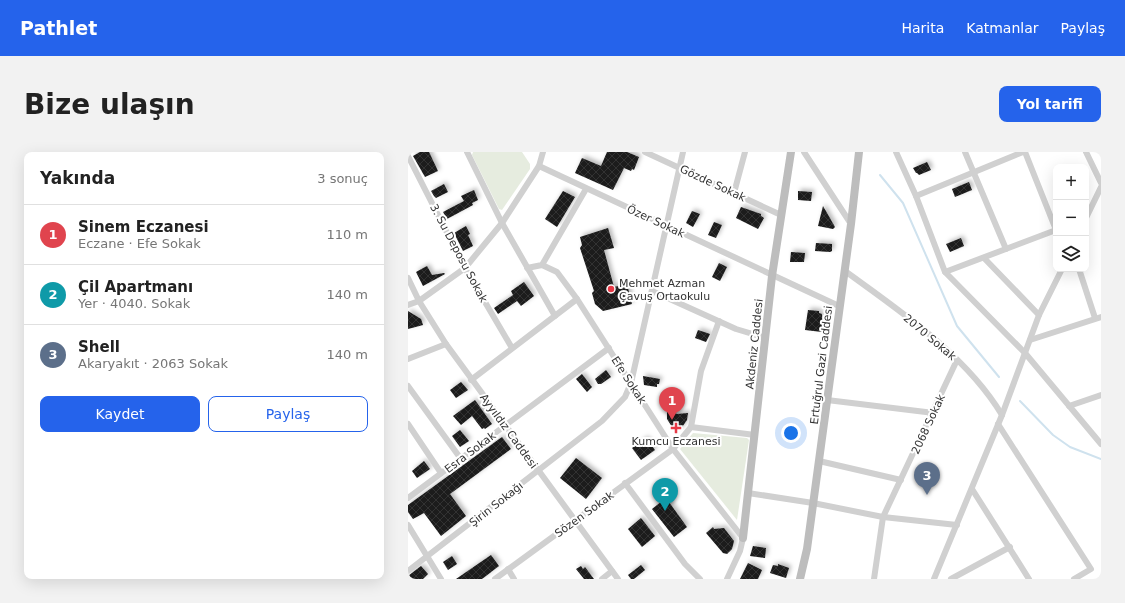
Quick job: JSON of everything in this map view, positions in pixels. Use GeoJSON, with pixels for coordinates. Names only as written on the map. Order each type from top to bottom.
{"type":"FeatureCollection","features":[{"type":"Feature","properties":{"kind":"main road","name":"Akdeniz Caddesi"},"geometry":{"type":"LineString","coordinates":[[743,538],[772,276],[791,152]]}},
{"type":"Feature","properties":{"kind":"main road","name":"Ertuğrul Gazi Caddesi"},"geometry":{"type":"LineString","coordinates":[[800,579],[807,549],[839,306],[845,271],[859,152]]}},
{"type":"Feature","properties":{"kind":"street"},"geometry":{"type":"LineString","coordinates":[[467,152],[502,223],[555,316]]}},
{"type":"Feature","properties":{"kind":"street"},"geometry":{"type":"LineString","coordinates":[[408,304],[419,300],[465,268],[502,223],[538,166],[543,152]]}},
{"type":"Feature","properties":{"kind":"street","name":"Gözde Sokak"},"geometry":{"type":"LineString","coordinates":[[645,152],[781,215]]}},
{"type":"Feature","properties":{"kind":"street","name":"Şirin Sokağı"},"geometry":{"type":"LineString","coordinates":[[408,571],[602,421],[625,397],[631,383],[683,152]]}},
{"type":"Feature","properties":{"kind":"street"},"geometry":{"type":"LineString","coordinates":[[734,193],[745,152]]}},
{"type":"Feature","properties":{"kind":"street"},"geometry":{"type":"LineString","coordinates":[[804,152],[851,224]]}},
{"type":"Feature","properties":{"kind":"street"},"geometry":{"type":"LineString","coordinates":[[896,152],[916,196],[945,272],[1025,353],[1101,444]]}},
{"type":"Feature","properties":{"kind":"street"},"geometry":{"type":"LineString","coordinates":[[964,152],[1006,249]]}},
{"type":"Feature","properties":{"kind":"street"},"geometry":{"type":"LineString","coordinates":[[916,196],[1024,152],[1053,223]]}},
{"type":"Feature","properties":{"kind":"street"},"geometry":{"type":"LineString","coordinates":[[1086,152],[1101,183]]}},
{"type":"Feature","properties":{"kind":"street","name":"3. Su Deposu Sokak"},"geometry":{"type":"LineString","coordinates":[[408,156],[465,268],[512,348]]}},
{"type":"Feature","properties":{"kind":"street","name":"Özer Sokak"},"geometry":{"type":"LineString","coordinates":[[538,166],[839,306]]}},
{"type":"Feature","properties":{"kind":"street"},"geometry":{"type":"LineString","coordinates":[[1089,212],[1101,187]]}},
{"type":"Feature","properties":{"kind":"street"},"geometry":{"type":"LineString","coordinates":[[527,268],[542,265],[586,189]]}},
{"type":"Feature","properties":{"kind":"street"},"geometry":{"type":"LineString","coordinates":[[945,272],[1053,231]]}},
{"type":"Feature","properties":{"kind":"street"},"geometry":{"type":"LineString","coordinates":[[984,258],[1039,315]]}},
{"type":"Feature","properties":{"kind":"street","name":"Efe Sokak"},"geometry":{"type":"LineString","coordinates":[[542,265],[557,272],[609,348],[673,449],[743,538]]}},
{"type":"Feature","properties":{"kind":"street","name":"2070 Sokak"},"geometry":{"type":"LineString","coordinates":[[845,271],[894,307],[957,360],[992,398],[1002,415]]}},
{"type":"Feature","properties":{"kind":"street"},"geometry":{"type":"LineString","coordinates":[[934,579],[1002,415],[1039,315],[1060,272]]}},
{"type":"Feature","properties":{"kind":"street"},"geometry":{"type":"LineString","coordinates":[[1030,340],[1098,318],[1080,272]]}},
{"type":"Feature","properties":{"kind":"street","name":"Ayyıldız Caddesi"},"geometry":{"type":"LineString","coordinates":[[408,278],[419,300],[446,344],[471,380],[618,579]]}},
{"type":"Feature","properties":{"kind":"street"},"geometry":{"type":"LineString","coordinates":[[652,291],[719,321],[766,338]]}},
{"type":"Feature","properties":{"kind":"street"},"geometry":{"type":"LineString","coordinates":[[471,380],[576,299]]}},
{"type":"Feature","properties":{"kind":"street"},"geometry":{"type":"LineString","coordinates":[[719,321],[701,371],[691,427],[755,435]]}},
{"type":"Feature","properties":{"kind":"street"},"geometry":{"type":"LineString","coordinates":[[408,359],[446,344]]}},
{"type":"Feature","properties":{"kind":"street","name":"Esra Sokak"},"geometry":{"type":"LineString","coordinates":[[408,498],[609,348]]}},
{"type":"Feature","properties":{"kind":"street","name":"2068 Sokak"},"geometry":{"type":"LineString","coordinates":[[874,579],[883,517],[934,413],[957,360]]}},
{"type":"Feature","properties":{"kind":"street"},"geometry":{"type":"LineString","coordinates":[[408,386],[461,459]]}},
{"type":"Feature","properties":{"kind":"street"},"geometry":{"type":"LineString","coordinates":[[1069,406],[1101,395]]}},
{"type":"Feature","properties":{"kind":"street"},"geometry":{"type":"LineString","coordinates":[[827,400],[934,413]]}},
{"type":"Feature","properties":{"kind":"street"},"geometry":{"type":"LineString","coordinates":[[408,424],[441,474]]}},
{"type":"Feature","properties":{"kind":"street"},"geometry":{"type":"LineString","coordinates":[[998,424],[1090,569],[1074,579]]}},
{"type":"Feature","properties":{"kind":"street","name":"Sözen Sokak"},"geometry":{"type":"LineString","coordinates":[[495,579],[673,449],[691,427]]}},
{"type":"Feature","properties":{"kind":"street"},"geometry":{"type":"LineString","coordinates":[[819,461],[901,480]]}},
{"type":"Feature","properties":{"kind":"street"},"geometry":{"type":"LineString","coordinates":[[625,483],[685,564],[700,579]]}},
{"type":"Feature","properties":{"kind":"street"},"geometry":{"type":"LineString","coordinates":[[972,489],[1029,579]]}},
{"type":"Feature","properties":{"kind":"street"},"geometry":{"type":"LineString","coordinates":[[748,493],[813,503],[883,517],[957,525]]}},
{"type":"Feature","properties":{"kind":"street"},"geometry":{"type":"LineString","coordinates":[[408,525],[441,579]]}},
{"type":"Feature","properties":{"kind":"street"},"geometry":{"type":"LineString","coordinates":[[728,579],[740,551],[743,538]]}},
{"type":"Feature","properties":{"kind":"street"},"geometry":{"type":"LineString","coordinates":[[951,579],[1010,547]]}},
{"type":"Feature","properties":{"kind":"street"},"geometry":{"type":"LineString","coordinates":[[508,569],[514,579]]}},
{"type":"Feature","properties":{"kind":"street"},"geometry":{"type":"LineString","coordinates":[[602,579],[612,571]]}},
{"type":"Feature","properties":{"kind":"shaded area"},"geometry":{"type":"Polygon","coordinates":[[[473,152],[522,152],[530,164],[530,169],[502,210],[499,209],[472,155],[473,152]]]}},
{"type":"Feature","properties":{"kind":"shaded area"},"geometry":{"type":"Polygon","coordinates":[[[693,433],[747,438],[749,440],[737,520],[680,449],[693,433]]]}},
{"type":"Feature","properties":{"kind":"building"},"geometry":{"type":"Polygon","coordinates":[[[420,152],[429,152],[438,171],[425,177],[413,156],[420,152]]]}},
{"type":"Feature","properties":{"kind":"building"},"geometry":{"type":"Polygon","coordinates":[[[607,152],[627,152],[639,157],[634,170],[632,169],[631,171],[624,168],[613,190],[575,173],[582,158],[601,166],[607,152]]]}},
{"type":"Feature","properties":{"kind":"building"},"geometry":{"type":"Polygon","coordinates":[[[927,162],[931,170],[919,175],[916,173],[913,168],[927,162]]]}},
{"type":"Feature","properties":{"kind":"building"},"geometry":{"type":"Polygon","coordinates":[[[969,182],[972,190],[955,197],[952,189],[969,182]]]}},
{"type":"Feature","properties":{"kind":"building"},"geometry":{"type":"Polygon","coordinates":[[[444,184],[448,192],[436,198],[431,191],[444,184]]]}},
{"type":"Feature","properties":{"kind":"building"},"geometry":{"type":"Polygon","coordinates":[[[474,190],[478,200],[472,203],[473,205],[447,219],[443,212],[464,201],[461,196],[474,190]]]}},
{"type":"Feature","properties":{"kind":"building"},"geometry":{"type":"Polygon","coordinates":[[[563,191],[575,197],[557,227],[545,219],[563,191]]]}},
{"type":"Feature","properties":{"kind":"building"},"geometry":{"type":"Polygon","coordinates":[[[798,191],[812,192],[811,201],[798,200],[798,191]]]}},
{"type":"Feature","properties":{"kind":"building"},"geometry":{"type":"Polygon","coordinates":[[[823,206],[835,227],[833,229],[818,226],[823,206]]]}},
{"type":"Feature","properties":{"kind":"building"},"geometry":{"type":"Polygon","coordinates":[[[741,207],[761,214],[764,218],[758,229],[736,218],[741,207]]]}},
{"type":"Feature","properties":{"kind":"building"},"geometry":{"type":"Polygon","coordinates":[[[692,211],[700,214],[693,227],[686,223],[692,211]]]}},
{"type":"Feature","properties":{"kind":"building"},"geometry":{"type":"Polygon","coordinates":[[[714,222],[722,225],[716,238],[708,235],[714,222]]]}},
{"type":"Feature","properties":{"kind":"building"},"geometry":{"type":"Polygon","coordinates":[[[466,226],[473,246],[463,251],[454,233],[466,226]]]}},
{"type":"Feature","properties":{"kind":"building"},"geometry":{"type":"Polygon","coordinates":[[[608,228],[614,248],[604,250],[614,287],[627,284],[632,304],[603,311],[595,304],[592,293],[594,291],[580,248],[582,245],[580,237],[608,228]]]}},
{"type":"Feature","properties":{"kind":"building"},"geometry":{"type":"Polygon","coordinates":[[[961,238],[964,246],[950,252],[946,244],[961,238]]]}},
{"type":"Feature","properties":{"kind":"building"},"geometry":{"type":"Polygon","coordinates":[[[816,243],[832,244],[832,251],[815,251],[816,243]]]}},
{"type":"Feature","properties":{"kind":"building"},"geometry":{"type":"Polygon","coordinates":[[[791,252],[805,253],[804,262],[790,262],[791,252]]]}},
{"type":"Feature","properties":{"kind":"building"},"geometry":{"type":"Polygon","coordinates":[[[719,263],[727,267],[720,281],[712,277],[719,263]]]}},
{"type":"Feature","properties":{"kind":"building"},"geometry":{"type":"Polygon","coordinates":[[[427,266],[432,275],[445,274],[423,286],[416,272],[427,266]]]}},
{"type":"Feature","properties":{"kind":"building"},"geometry":{"type":"Polygon","coordinates":[[[524,282],[534,296],[521,306],[517,301],[498,314],[494,308],[513,295],[511,291],[524,282]]]}},
{"type":"Feature","properties":{"kind":"building"},"geometry":{"type":"Polygon","coordinates":[[[808,310],[819,311],[819,313],[822,314],[822,332],[805,330],[808,310]]]}},
{"type":"Feature","properties":{"kind":"building"},"geometry":{"type":"Polygon","coordinates":[[[408,311],[421,319],[423,325],[408,329],[408,311]]]}},
{"type":"Feature","properties":{"kind":"building"},"geometry":{"type":"Polygon","coordinates":[[[698,330],[710,334],[706,342],[695,338],[698,330]]]}},
{"type":"Feature","properties":{"kind":"building"},"geometry":{"type":"Polygon","coordinates":[[[606,370],[611,377],[601,384],[598,384],[595,379],[606,370]]]}},
{"type":"Feature","properties":{"kind":"building"},"geometry":{"type":"Polygon","coordinates":[[[582,374],[592,387],[587,392],[576,379],[582,374]]]}},
{"type":"Feature","properties":{"kind":"building"},"geometry":{"type":"Polygon","coordinates":[[[643,376],[660,379],[659,384],[657,384],[657,387],[644,385],[643,376]]]}},
{"type":"Feature","properties":{"kind":"building"},"geometry":{"type":"Polygon","coordinates":[[[461,382],[468,390],[456,398],[450,390],[461,382]]]}},
{"type":"Feature","properties":{"kind":"building"},"geometry":{"type":"Polygon","coordinates":[[[475,400],[492,424],[485,429],[482,429],[472,416],[461,425],[453,416],[475,400]]]}},
{"type":"Feature","properties":{"kind":"building"},"geometry":{"type":"Polygon","coordinates":[[[667,410],[677,414],[688,413],[687,420],[680,430],[674,430],[667,419],[667,410]]]}},
{"type":"Feature","properties":{"kind":"building"},"geometry":{"type":"Polygon","coordinates":[[[460,430],[469,441],[460,447],[452,436],[460,430]]]}},
{"type":"Feature","properties":{"kind":"building"},"geometry":{"type":"Polygon","coordinates":[[[502,437],[511,449],[450,494],[466,516],[441,536],[424,513],[413,519],[408,512],[408,505],[502,437]]]}},
{"type":"Feature","properties":{"kind":"building"},"geometry":{"type":"Polygon","coordinates":[[[646,438],[655,450],[641,460],[632,448],[646,438]]]}},
{"type":"Feature","properties":{"kind":"building"},"geometry":{"type":"Polygon","coordinates":[[[576,458],[602,478],[586,499],[560,478],[576,458]]]}},
{"type":"Feature","properties":{"kind":"building"},"geometry":{"type":"Polygon","coordinates":[[[424,461],[430,469],[417,478],[412,471],[424,461]]]}},
{"type":"Feature","properties":{"kind":"building"},"geometry":{"type":"Polygon","coordinates":[[[666,498],[687,527],[674,537],[652,509],[666,498]]]}},
{"type":"Feature","properties":{"kind":"building"},"geometry":{"type":"Polygon","coordinates":[[[641,518],[655,536],[642,547],[628,529],[641,518]]]}},
{"type":"Feature","properties":{"kind":"building"},"geometry":{"type":"Polygon","coordinates":[[[713,527],[714,529],[724,528],[734,541],[732,549],[727,554],[723,553],[706,533],[713,527]]]}},
{"type":"Feature","properties":{"kind":"building"},"geometry":{"type":"Polygon","coordinates":[[[753,546],[766,548],[765,558],[750,556],[753,546]]]}},
{"type":"Feature","properties":{"kind":"building"},"geometry":{"type":"Polygon","coordinates":[[[491,555],[499,566],[482,579],[456,579],[491,555]]]}},
{"type":"Feature","properties":{"kind":"building"},"geometry":{"type":"Polygon","coordinates":[[[452,556],[457,564],[448,570],[443,562],[452,556]]]}},
{"type":"Feature","properties":{"kind":"building"},"geometry":{"type":"Polygon","coordinates":[[[748,563],[762,570],[758,579],[740,579],[748,563]]]}},
{"type":"Feature","properties":{"kind":"building"},"geometry":{"type":"Polygon","coordinates":[[[778,564],[789,568],[786,578],[770,573],[773,565],[778,566],[778,564]]]}},
{"type":"Feature","properties":{"kind":"building"},"geometry":{"type":"Polygon","coordinates":[[[641,565],[645,570],[634,579],[631,579],[628,575],[641,565]]]}},
{"type":"Feature","properties":{"kind":"building"},"geometry":{"type":"Polygon","coordinates":[[[421,566],[428,574],[423,579],[408,579],[408,576],[421,566]]]}},
{"type":"Feature","properties":{"kind":"building"},"geometry":{"type":"Polygon","coordinates":[[[581,566],[583,569],[585,567],[594,579],[584,579],[576,569],[581,566]]]}},
{"type":"Feature","properties":{"kind":"waterway"},"geometry":{"type":"LineString","coordinates":[[880,175],[903,203],[957,326],[999,377]]}},
{"type":"Feature","properties":{"kind":"waterway"},"geometry":{"type":"LineString","coordinates":[[1020,401],[1053,435],[1070,447],[1101,459]]}},
{"type":"Feature","properties":{"kind":"place","name":"Mehmet Azman Çavuş Ortaokulu"},"geometry":{"type":"Point","coordinates":[611,289]}},
{"type":"Feature","properties":{"kind":"place","name":"Sinem Eczanesi"},"geometry":{"type":"Point","coordinates":[672,420]}},
{"type":"Feature","properties":{"kind":"place","name":"Kumcu Eczanesi"},"geometry":{"type":"Point","coordinates":[676,428]}},
{"type":"Feature","properties":{"kind":"place","name":"Shell"},"geometry":{"type":"Point","coordinates":[927,495]}},
{"type":"Feature","properties":{"kind":"place","name":"Çil Apartmanı"},"geometry":{"type":"Point","coordinates":[665,511]}}]}
